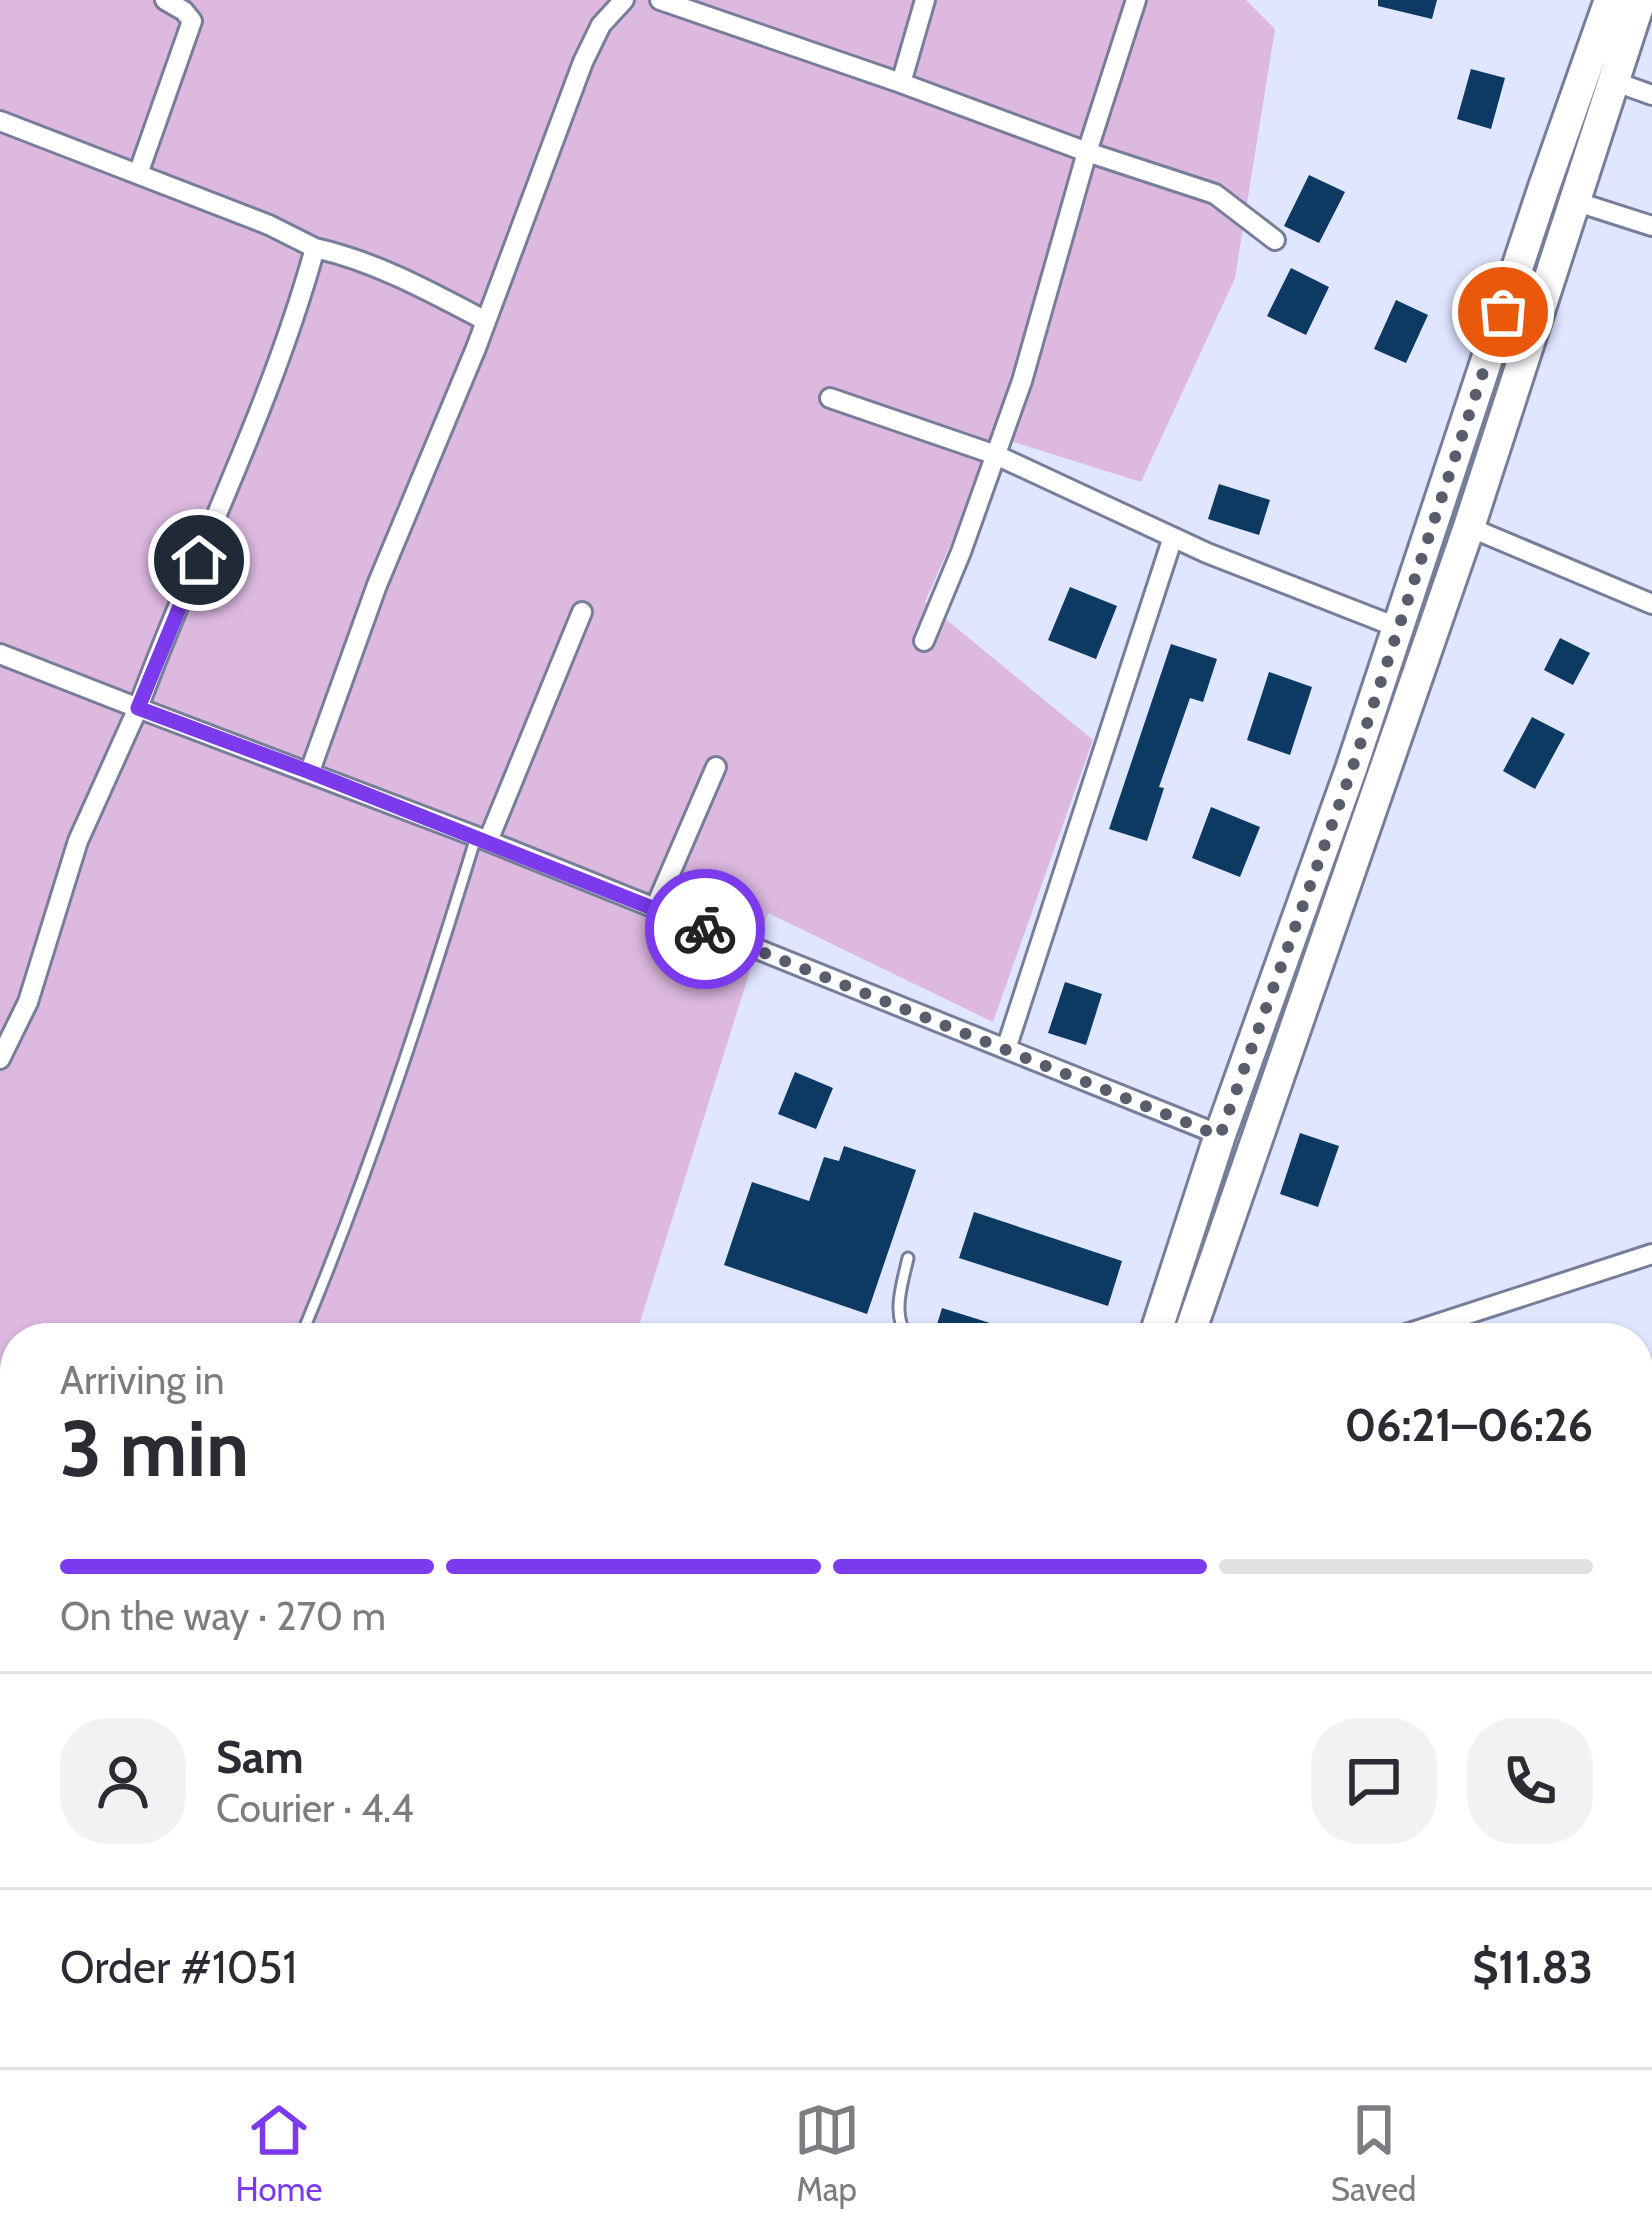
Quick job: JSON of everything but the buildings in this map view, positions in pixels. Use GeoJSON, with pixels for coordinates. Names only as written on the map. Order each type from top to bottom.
{"type":"FeatureCollection","features":[{"type":"Feature","properties":{"kind":"highway"},"geometry":{"type":"LineString","coordinates":[[1162,1323],[1220,1136],[1400,628],[1610,0]]}},
{"type":"Feature","properties":{"kind":"highway"},"geometry":{"type":"LineString","coordinates":[[1193,1323],[1469,527],[1640,0]]}},
{"type":"Feature","properties":{"kind":"street"},"geometry":{"type":"LineString","coordinates":[[138,174],[192,21],[165,0]]}},
{"type":"Feature","properties":{"kind":"street"},"geometry":{"type":"LineString","coordinates":[[310,772],[377,586],[486,321],[583,62],[601,25],[624,0]]}},
{"type":"Feature","properties":{"kind":"street"},"geometry":{"type":"LineString","coordinates":[[660,0],[1214,194],[1275,240]]}},
{"type":"Feature","properties":{"kind":"street"},"geometry":{"type":"LineString","coordinates":[[901,82],[925,0]]}},
{"type":"Feature","properties":{"kind":"street"},"geometry":{"type":"LineString","coordinates":[[924,641],[1022,381],[1136,0]]}},
{"type":"Feature","properties":{"kind":"street"},"geometry":{"type":"LineString","coordinates":[[1613,81],[1652,95]]}},
{"type":"Feature","properties":{"kind":"street"},"geometry":{"type":"LineString","coordinates":[[0,121],[269,225],[315,248],[347,255],[403,278],[486,321]]}},
{"type":"Feature","properties":{"kind":"street"},"geometry":{"type":"LineString","coordinates":[[1574,201],[1652,226]]}},
{"type":"Feature","properties":{"kind":"street"},"geometry":{"type":"LineString","coordinates":[[0,1059],[28,1002],[78,841],[233,480],[315,248]]}},
{"type":"Feature","properties":{"kind":"street"},"geometry":{"type":"LineString","coordinates":[[830,398],[996,454],[1173,538],[1400,628]]}},
{"type":"Feature","properties":{"kind":"street"},"geometry":{"type":"LineString","coordinates":[[1469,527],[1652,604]]}},
{"type":"Feature","properties":{"kind":"street"},"geometry":{"type":"LineString","coordinates":[[1006,1049],[1173,538]]}},
{"type":"Feature","properties":{"kind":"street"},"geometry":{"type":"LineString","coordinates":[[482,839],[582,612]]}},
{"type":"Feature","properties":{"kind":"street"},"geometry":{"type":"LineString","coordinates":[[0,654],[482,839],[1220,1136]]}},
{"type":"Feature","properties":{"kind":"street"},"geometry":{"type":"LineString","coordinates":[[655,908],[716,767]]}},
{"type":"Feature","properties":{"kind":"street"},"geometry":{"type":"LineString","coordinates":[[1440,1323],[1652,1254]]}},
{"type":"Feature","properties":{"kind":"lane"},"geometry":{"type":"LineString","coordinates":[[306,1323],[482,839]]}},
{"type":"Feature","properties":{"kind":"lane"},"geometry":{"type":"LineString","coordinates":[[899,1323],[908,1258]]}},
{"type":"Feature","properties":{"kind":"shaded area"},"geometry":{"type":"Polygon","coordinates":[[[0,0],[1246,0],[1275,29],[1235,278],[1141,482],[998,437],[925,602],[1093,740],[993,1022],[768,913],[640,1323],[0,1323],[0,0]]]}},
{"type":"Feature","properties":{"kind":"way so far"},"geometry":{"type":"LineString","coordinates":[[705,929],[1220,1136],[1352,769],[1503,312]]}},
{"type":"Feature","properties":{"kind":"route"},"geometry":{"type":"LineString","coordinates":[[199,560],[138,708],[705,929]]}}]}
